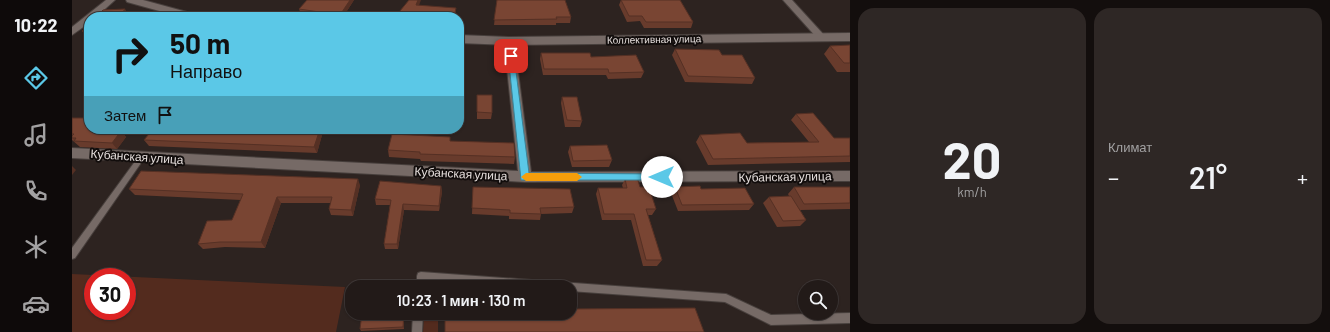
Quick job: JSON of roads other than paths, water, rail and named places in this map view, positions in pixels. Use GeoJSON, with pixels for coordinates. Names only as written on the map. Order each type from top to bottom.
{"type":"FeatureCollection","features":[{"type":"Feature","properties":{"kind":"street"},"geometry":{"type":"LineString","coordinates":[[97,12],[111,0]]}},
{"type":"Feature","properties":{"kind":"street"},"geometry":{"type":"LineString","coordinates":[[131,0],[175,12]]}},
{"type":"Feature","properties":{"kind":"street"},"geometry":{"type":"LineString","coordinates":[[787,0],[821,37]]}},
{"type":"Feature","properties":{"kind":"street"},"geometry":{"type":"LineString","coordinates":[[72,32],[84,23]]}},
{"type":"Feature","properties":{"kind":"street","name":"Коллективная улица"},"geometry":{"type":"LineString","coordinates":[[464,40],[509,41],[850,37]]}},
{"type":"Feature","properties":{"kind":"street"},"geometry":{"type":"LineString","coordinates":[[509,41],[524,177]]}},
{"type":"Feature","properties":{"kind":"street","name":"Кубанская улица"},"geometry":{"type":"LineString","coordinates":[[72,153],[141,158],[524,177],[850,176]]}},
{"type":"Feature","properties":{"kind":"lane"},"geometry":{"type":"LineString","coordinates":[[72,255],[141,158]]}},
{"type":"Feature","properties":{"kind":"lane"},"geometry":{"type":"LineString","coordinates":[[421,280],[422,276],[471,280]]}},
{"type":"Feature","properties":{"kind":"lane"},"geometry":{"type":"LineString","coordinates":[[577,287],[726,298],[771,320],[850,318]]}},
{"type":"Feature","properties":{"kind":"lane"},"geometry":{"type":"LineString","coordinates":[[417,332],[418,320]]}}]}
